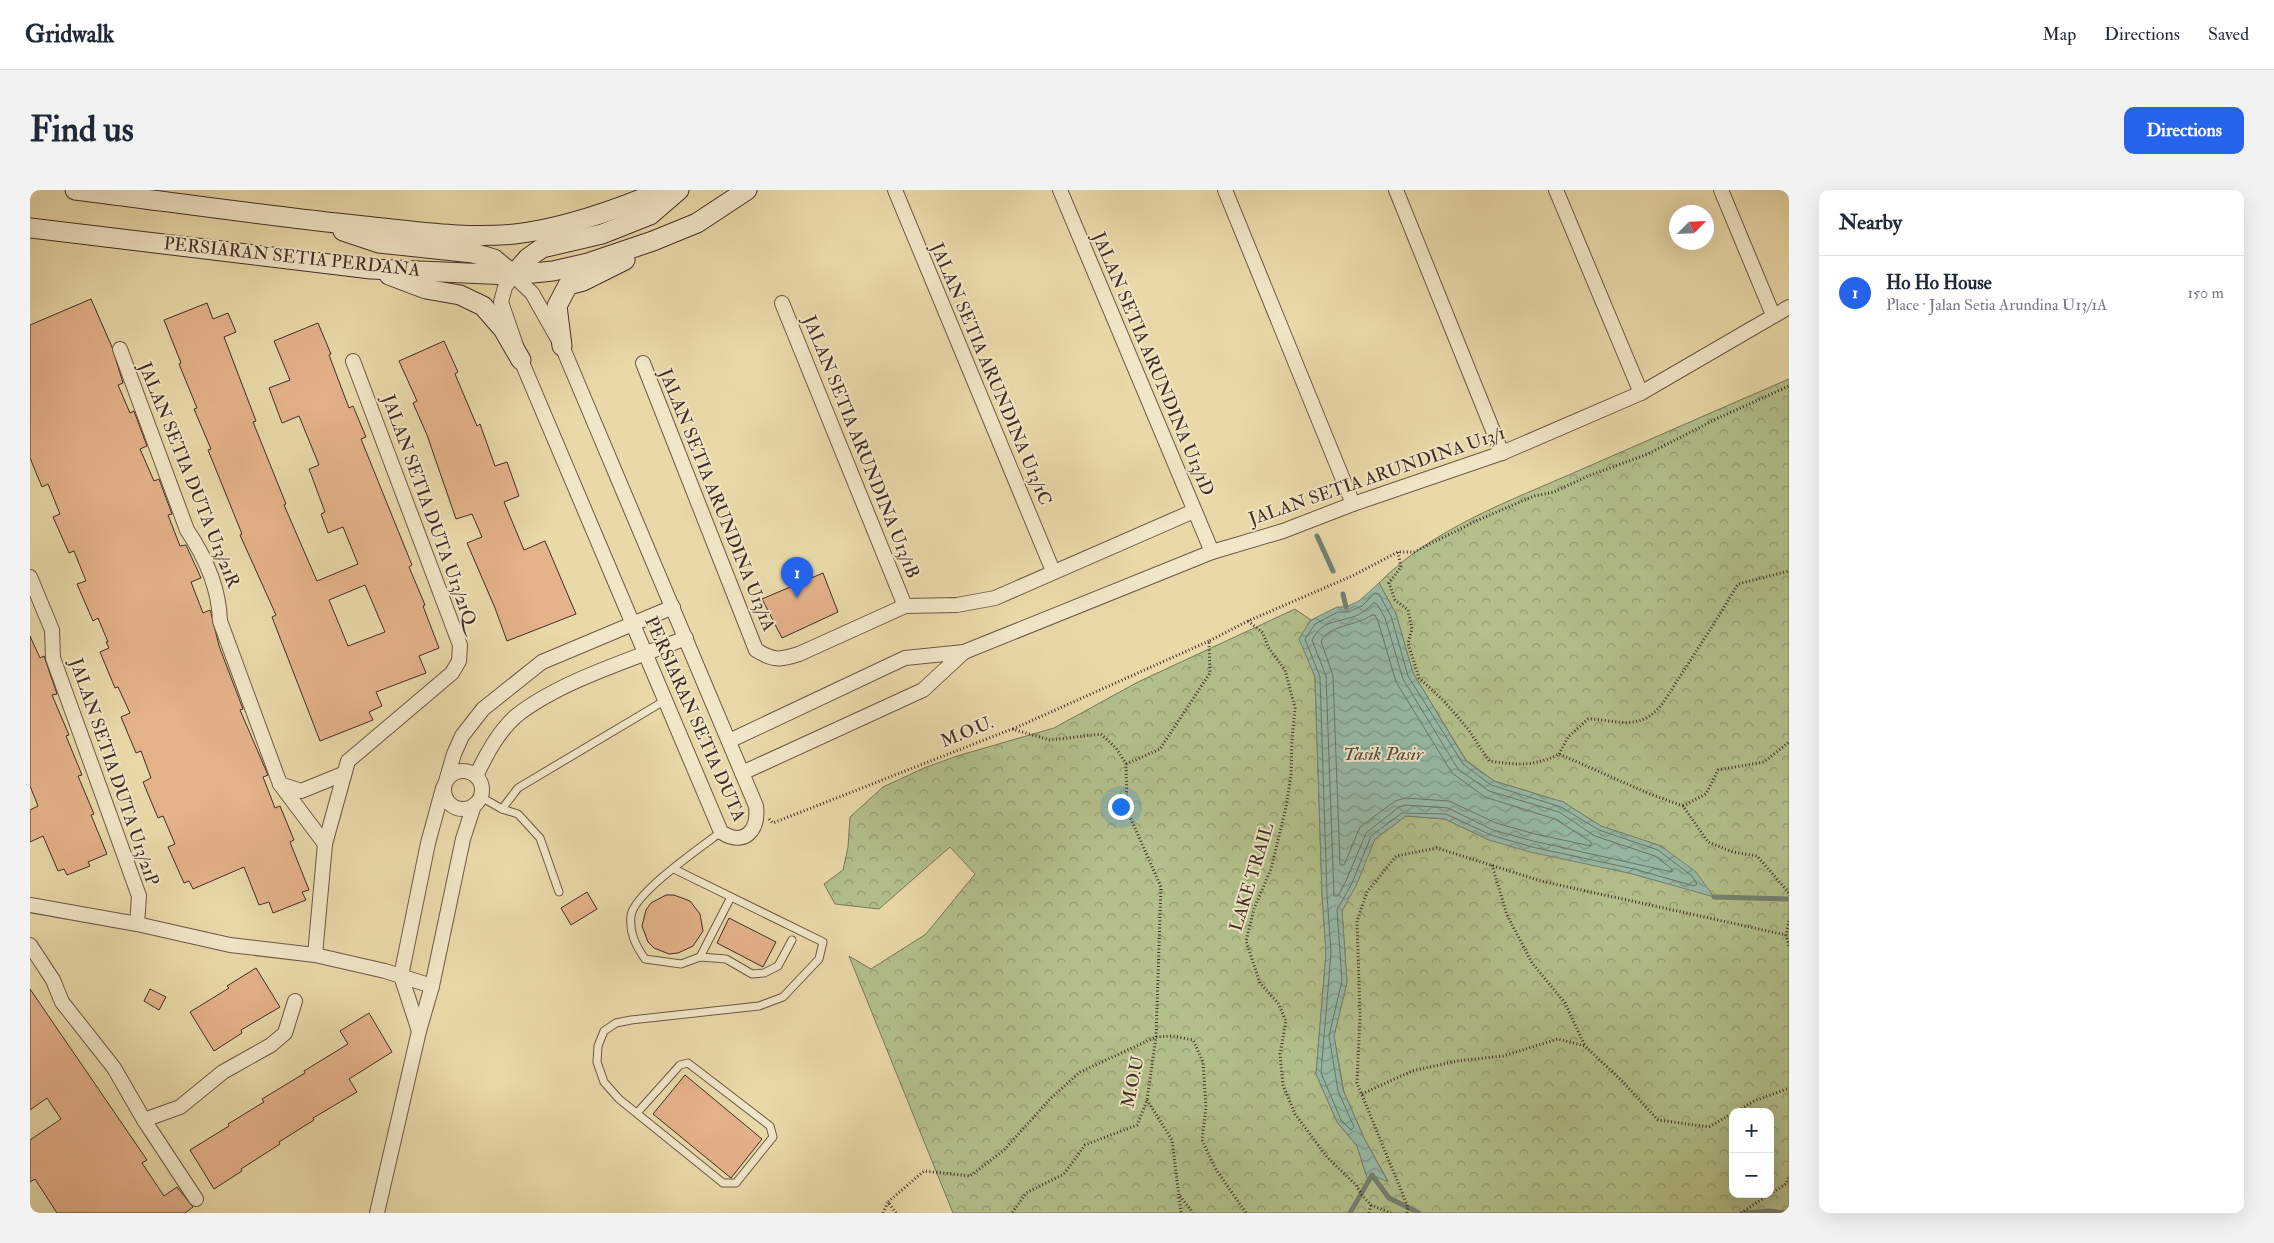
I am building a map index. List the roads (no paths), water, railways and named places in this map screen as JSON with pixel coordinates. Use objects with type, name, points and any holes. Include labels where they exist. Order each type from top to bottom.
[{"type":"main road","points":[[75,190],[310,220],[469,236],[515,234],[597,216],[663,190]]},
{"type":"main road","points":[[310,220],[380,243],[473,253],[494,260],[513,275],[528,258],[542,248],[602,234],[650,215],[679,190]]},
{"type":"main road","name":"PERSIARAN SETIA PERDANA","points":[[30,228],[371,269],[513,275],[552,271],[588,263],[653,242],[698,223],[748,190]]},
{"type":"main road","points":[[562,346],[557,306],[568,285],[613,268],[653,242]]},
{"type":"main road","points":[[371,269],[426,289],[460,296],[484,306],[503,329],[522,360]]},
{"type":"street","name":"JALAN SETIA ARUNDINA U13/1C","points":[[895,190],[1054,571]]},
{"type":"street","name":"JALAN SETIA ARUNDINA U13/1D","points":[[1060,190],[1212,552]]},
{"type":"street","points":[[1225,190],[1353,504]]},
{"type":"street","points":[[1396,190],[1502,453]]},
{"type":"street","points":[[1556,190],[1641,393]]},
{"type":"street","points":[[1721,190],[1773,315]]},
{"type":"street","name":"PERSIARAN SETIA DUTA","points":[[513,275],[532,293],[562,346],[673,607],[756,806],[758,817],[756,826],[750,834],[738,838],[720,832],[664,701],[522,360],[501,302],[505,287],[513,275]]},
{"type":"street","name":"JALAN SETIA ARUNDINA U13/1B","points":[[782,303],[905,606]]},
{"type":"street","name":"JALAN SETIA ARUNDINA U13/1","points":[[964,652],[1212,552],[1283,531],[1353,504],[1502,453],[1641,393],[1789,307]]},
{"type":"street","name":"JALAN SETIA DUTA U13/21R","points":[[120,349],[187,530],[203,553],[219,600],[220,621],[280,784],[325,844]]},
{"type":"street","name":"JALAN SETIA DUTA U13/21Q","points":[[343,774],[348,761],[452,673],[459,661],[460,645],[354,361]]},
{"type":"street","name":"JALAN SETIA ARUNDINA U13/1A","points":[[643,363],[756,650],[770,658],[784,659],[800,654],[905,606]]},
{"type":"street","points":[[905,606],[957,605],[995,598],[1194,511]]},
{"type":"street","name":"JALAN SETIA DUTA U13/21P","points":[[30,577],[52,630],[53,658],[139,896],[138,924]]},
{"type":"street","points":[[419,1031],[400,976],[428,843],[454,754],[462,736],[483,709],[542,662],[673,607]]},
{"type":"street","points":[[476,776],[488,751],[515,717],[554,691],[686,638]]},
{"type":"street","points":[[729,741],[905,658],[964,652]]},
{"type":"street","points":[[742,773],[923,690],[964,652]]},
{"type":"street","points":[[377,1213],[419,1031],[432,986],[463,839],[477,801],[482,786],[476,776],[467,771],[456,771],[445,783],[446,799],[453,807],[464,809],[477,801]]},
{"type":"street","points":[[280,784],[300,791],[343,774]]},
{"type":"street","points":[[315,955],[325,844],[343,774]]},
{"type":"street","points":[[30,905],[138,924],[230,945],[315,955],[432,986]]},
{"type":"street","points":[[30,946],[53,980],[62,1002],[114,1068],[144,1120],[196,1199]]},
{"type":"street","points":[[144,1120],[180,1107],[223,1072],[271,1045],[285,1033],[295,1001]]},
{"type":"lane","points":[[502,809],[518,788],[664,701]]},
{"type":"lane","points":[[477,801],[518,814],[540,838],[560,892]]},
{"type":"lane","points":[[720,832],[643,894],[631,915],[634,943],[645,959],[681,964],[700,957],[726,959],[752,974],[764,973],[778,966],[792,940]]},
{"type":"lane","points":[[637,1113],[680,1065],[688,1063],[770,1126],[773,1137],[736,1183],[723,1183],[619,1099],[604,1082],[597,1062],[598,1046],[604,1031],[616,1023],[759,1006],[783,998],[819,959],[824,942],[674,869]]},
{"type":"lane","points":[[700,957],[731,897]]},
{"type":"water","name":"Tasik Pasir","points":[[1379,583],[1396,614],[1413,673],[1466,761],[1494,781],[1563,802],[1601,826],[1661,846],[1696,872],[1714,897],[1633,874],[1530,852],[1489,840],[1445,819],[1406,816],[1375,839],[1356,886],[1342,911],[1347,982],[1334,1036],[1343,1090],[1364,1138],[1388,1182],[1372,1175],[1368,1181],[1357,1146],[1337,1122],[1316,1074],[1326,953],[1322,894],[1315,677],[1299,639],[1311,620],[1337,607],[1346,607],[1359,601]]},
{"type":"waterway","points":[[1317,536],[1333,571]]},
{"type":"waterway","points":[[1343,594],[1346,607]]},
{"type":"waterway","points":[[1714,897],[1789,899]]},
{"type":"waterway","points":[[1350,1213],[1372,1175],[1389,1198],[1419,1213]]},
{"type":"waterway","points":[[1743,1213],[1770,1211],[1784,1213]]},
{"type":"place","name":"Ho Ho House","points":[[797,598]]}]
